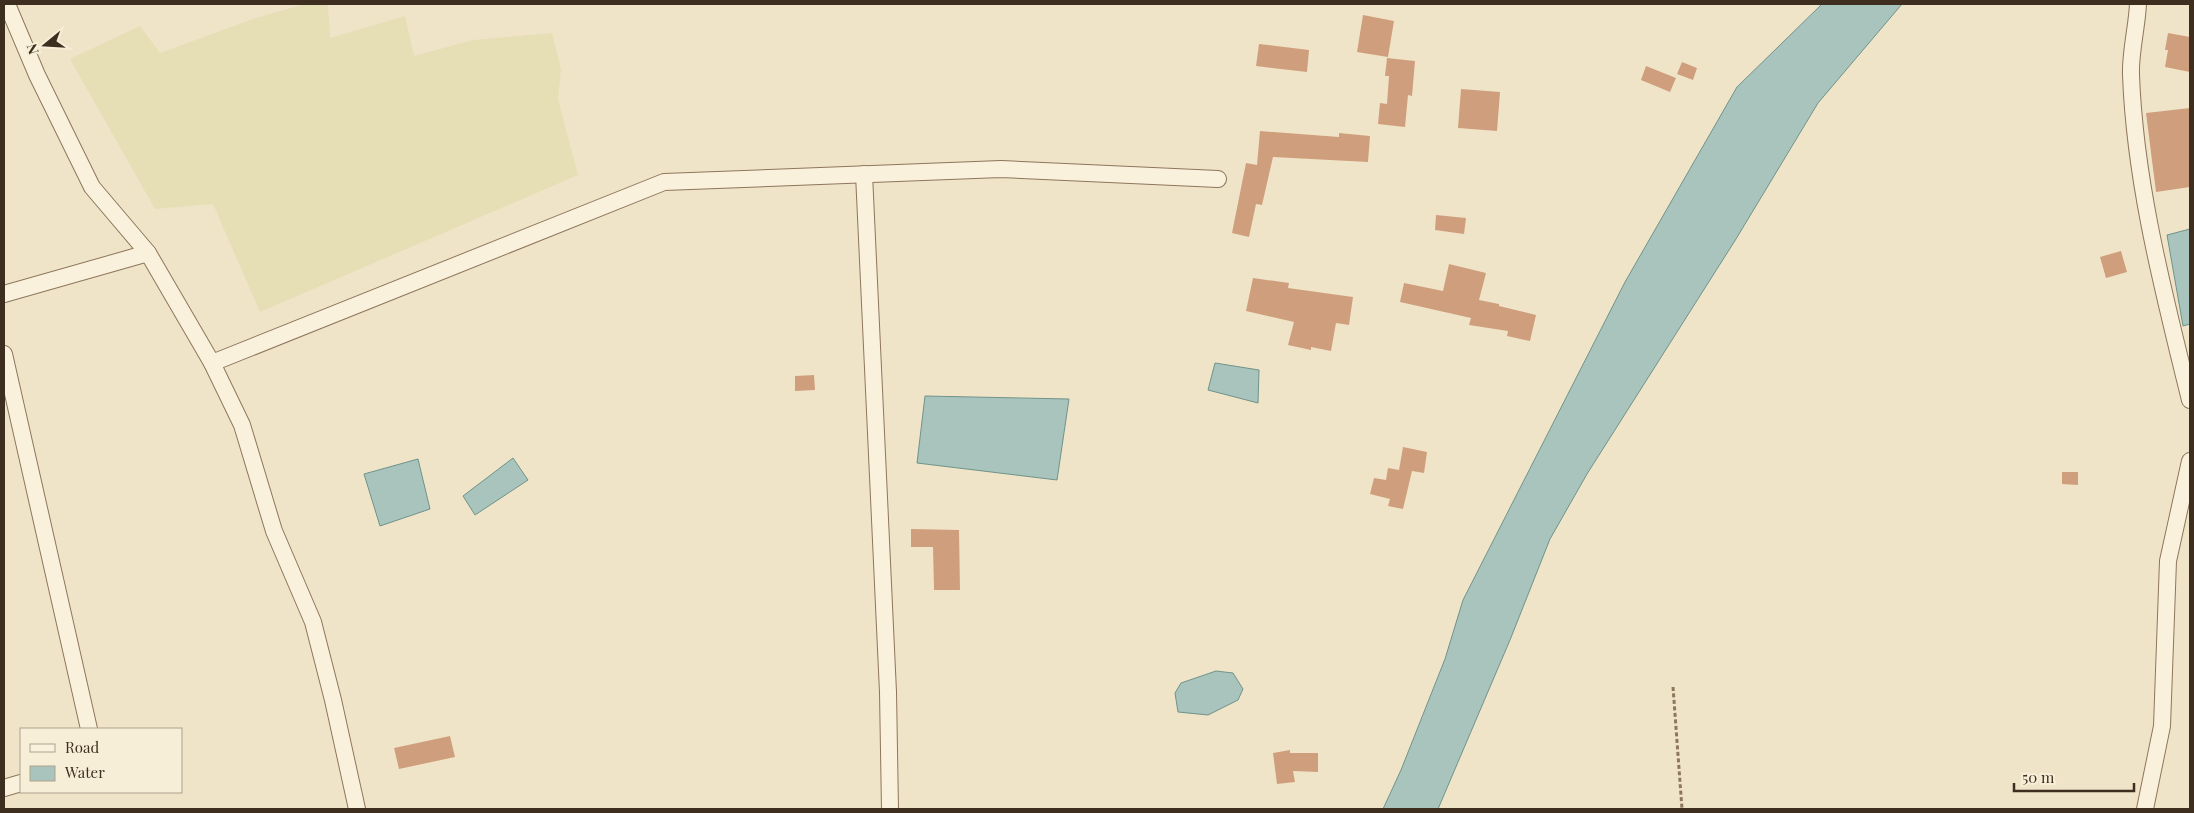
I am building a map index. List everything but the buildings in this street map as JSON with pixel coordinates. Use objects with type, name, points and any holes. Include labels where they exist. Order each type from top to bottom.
[{"type":"street","points":[[7,4],[37,75],[92,187],[148,253],[212,363],[242,425],[274,531],[313,622],[336,709],[357,809]]},
{"type":"street","points":[[2138,4],[2131,74],[2141,173],[2163,291],[2190,400]]},
{"type":"street","points":[[212,363],[664,182],[1001,169],[1218,179]]},
{"type":"street","points":[[864,174],[888,692],[890,809]]},
{"type":"street","points":[[4,294],[148,253]]},
{"type":"street","points":[[4,354],[89,728]]},
{"type":"street","points":[[2145,809],[2162,726],[2168,561],[2190,461]]},
{"type":"street","points":[[4,788],[20,783]]},
{"type":"path","points":[[1673,687],[1682,809]]},
{"type":"shaded area","points":[[305,4],[328,4],[330,38],[405,16],[414,56],[473,40],[552,33],[561,69],[558,99],[578,175],[260,312],[213,204],[155,209],[70,59],[140,26],[160,53],[256,18]]},
{"type":"water","points":[[1822,4],[1902,4],[1818,103],[1736,239],[1587,474],[1550,539],[1510,640],[1438,809],[1383,809],[1401,770],[1445,659],[1463,600],[1625,282],[1737,87]]},
{"type":"water","points":[[2190,229],[2190,324],[2183,326],[2167,235]]},
{"type":"water","points":[[1215,363],[1259,370],[1258,403],[1208,390]]},
{"type":"water","points":[[925,396],[1069,399],[1057,480],[917,463]]},
{"type":"water","points":[[513,458],[528,480],[475,515],[463,496]]},
{"type":"water","points":[[418,459],[430,509],[380,526],[364,474]]},
{"type":"water","points":[[1216,671],[1233,673],[1243,689],[1238,700],[1208,715],[1178,712],[1175,693],[1181,683]]}]
